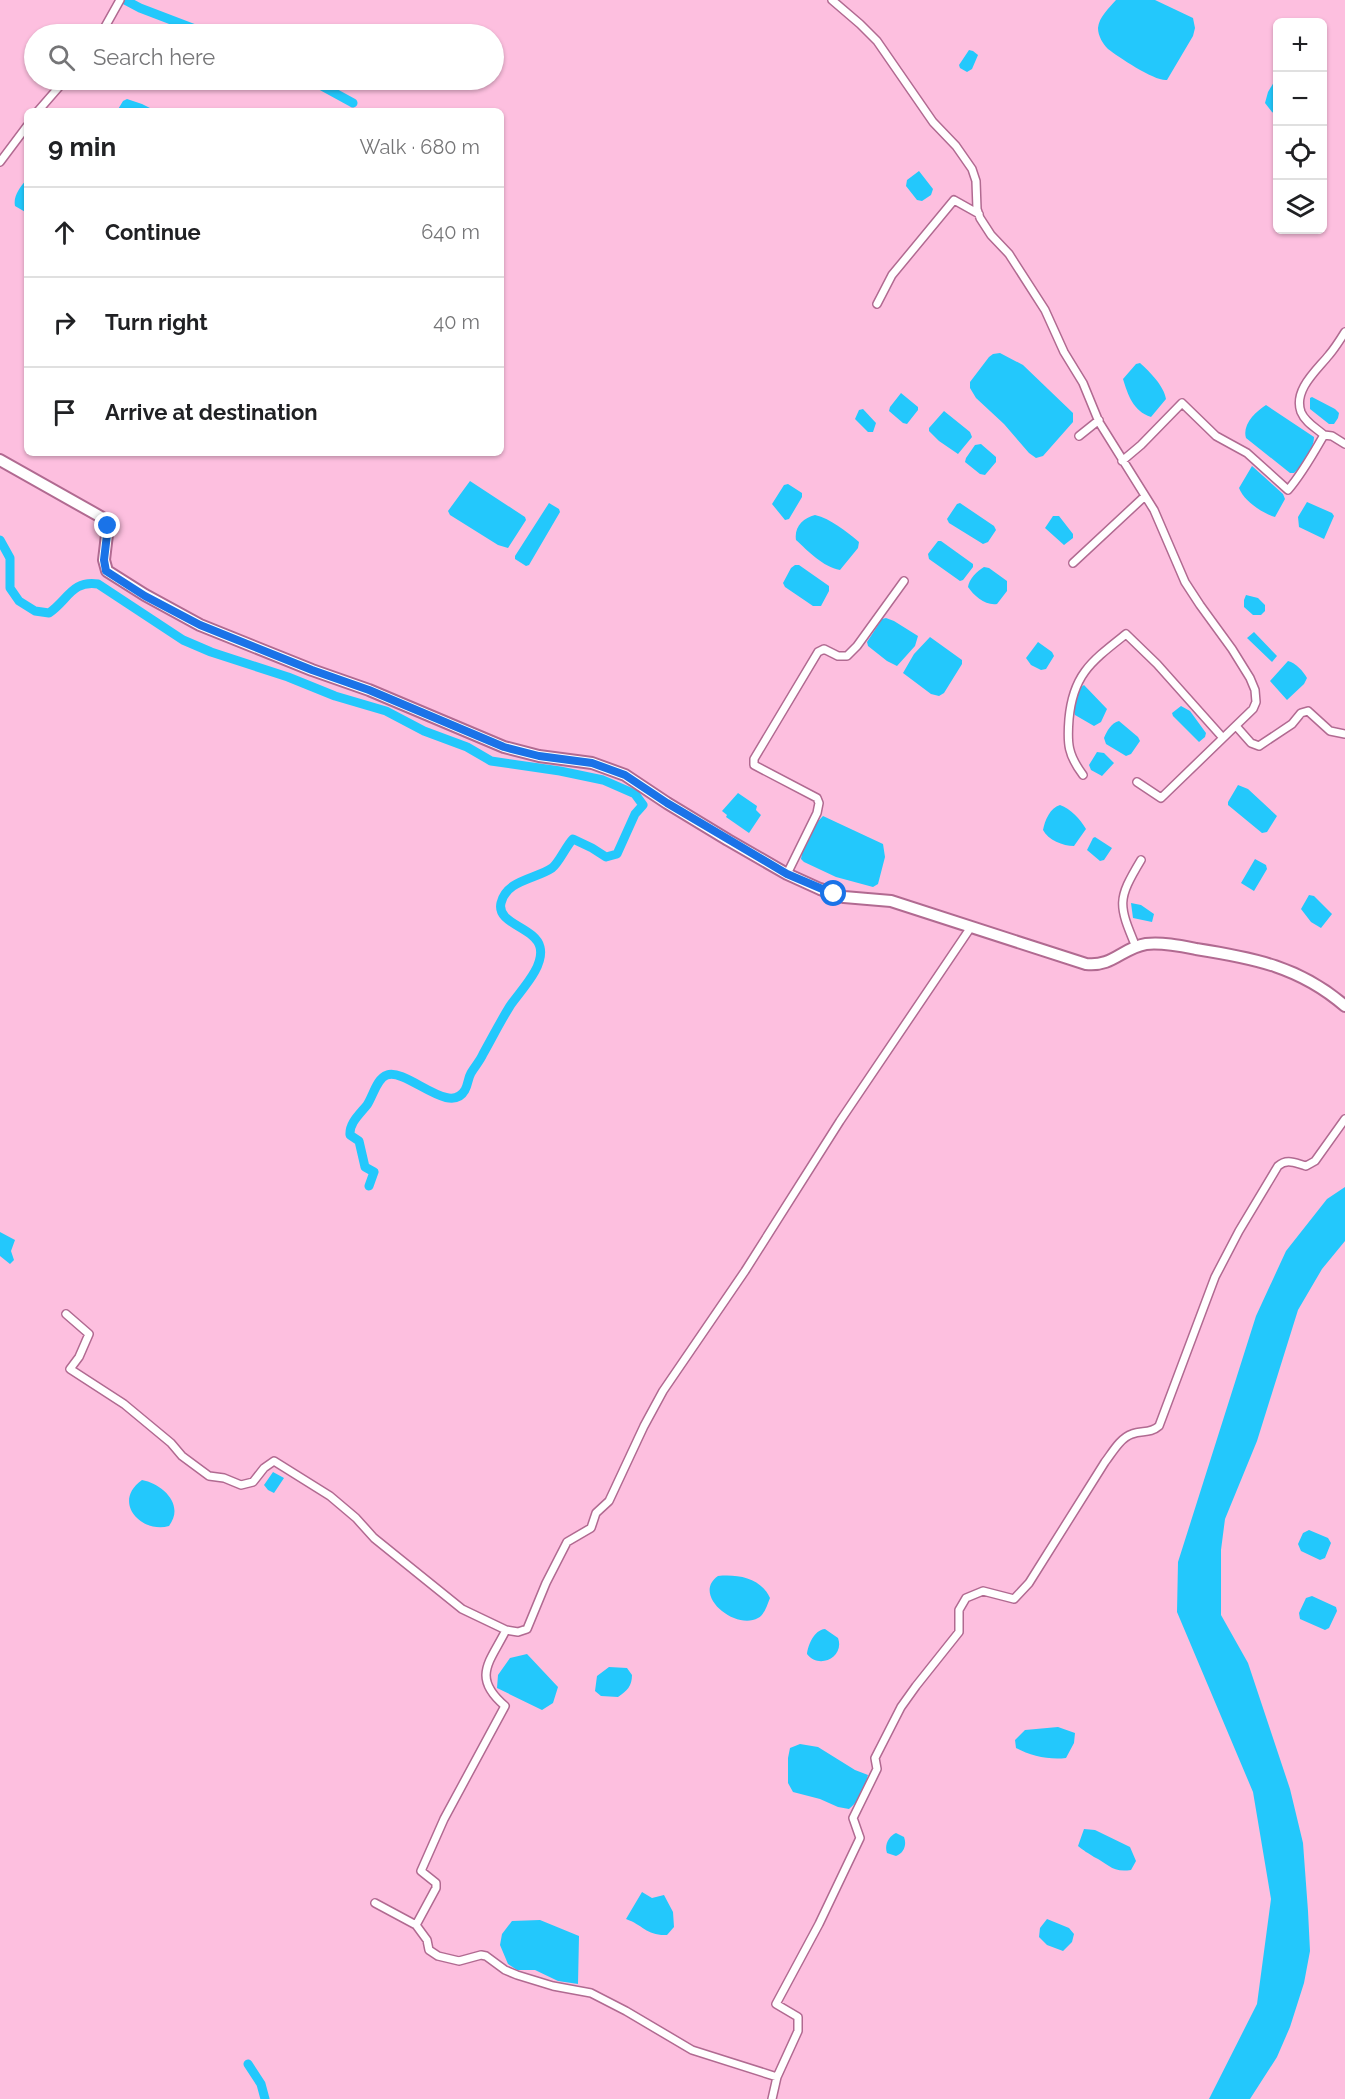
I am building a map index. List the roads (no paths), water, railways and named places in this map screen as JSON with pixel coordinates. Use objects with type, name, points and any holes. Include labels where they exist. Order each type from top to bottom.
[{"type":"main road","points":[[0,460],[102,517],[109,531],[104,560],[106,571],[145,596],[200,625],[330,677],[369,690],[504,747],[539,756],[592,763],[625,775],[667,803],[787,874],[834,894],[891,901],[1086,964],[1109,962],[1136,947],[1149,944],[1187,947],[1258,961],[1286,969],[1310,980],[1345,1006]]},
{"type":"street","points":[[107,24],[120,0]]},
{"type":"street","points":[[832,0],[877,41],[933,122],[956,146],[972,169],[976,181],[979,214],[992,235],[1009,254],[1045,310],[1064,352],[1083,383],[1099,420],[1162,526],[1185,582],[1232,649],[1255,690],[1256,702],[1253,709],[1161,798],[1137,782]]},
{"type":"street","points":[[41,108],[56,90]]},
{"type":"street","points":[[0,162],[24,130]]},
{"type":"street","points":[[877,304],[892,275],[954,200],[979,214]]},
{"type":"street","points":[[1345,332],[1330,355],[1312,374],[1299,405],[1306,421],[1324,435],[1332,436],[1345,444]]},
{"type":"street","points":[[1122,461],[1182,403],[1216,436],[1247,453],[1288,490],[1302,475],[1306,463],[1324,435]]},
{"type":"street","points":[[1079,436],[1099,420]]},
{"type":"street","points":[[1073,563],[1145,496]]},
{"type":"street","points":[[787,874],[817,813],[819,803],[817,798],[754,765],[753,759],[818,652],[824,649],[838,656],[847,656],[857,646],[904,580]]},
{"type":"street","points":[[1083,776],[1072,760],[1068,738],[1074,689],[1083,673],[1099,655],[1126,634],[1157,664],[1223,738]]},
{"type":"street","points":[[1236,726],[1251,743],[1259,746],[1292,724],[1301,713],[1308,711],[1330,731],[1345,734]]},
{"type":"street","points":[[1136,947],[1124,916],[1122,899],[1128,882],[1141,860]]},
{"type":"street","points":[[66,1314],[89,1334],[79,1358],[70,1369],[124,1404],[171,1443],[194,1466],[209,1476],[224,1478],[241,1485],[253,1482],[264,1468],[274,1461],[330,1496],[356,1518],[374,1538],[462,1609],[506,1630],[518,1632],[527,1629],[567,1542],[591,1528],[596,1513],[609,1501],[647,1419],[663,1391],[745,1271],[840,1121],[971,927]]},
{"type":"street","points":[[772,2099],[777,2077],[798,2031],[798,2017],[776,2004],[819,1924],[860,1838],[853,1818],[877,1769],[875,1758],[916,1686],[959,1632],[959,1610],[966,1598],[983,1591],[1014,1599],[1029,1583],[1119,1443],[1129,1435],[1150,1432],[1159,1426],[1215,1277],[1259,1196],[1282,1162],[1306,1166],[1315,1161],[1345,1119]]},
{"type":"street","points":[[416,1925],[436,1883],[421,1871],[426,1858],[444,1819],[505,1706],[492,1694],[486,1682],[488,1663],[506,1630]]},
{"type":"street","points":[[375,1903],[416,1925],[427,1940],[429,1950],[438,1956],[459,1961],[481,1955],[486,1956],[511,1972],[553,1986],[591,1993],[692,2050],[777,2077]]},
{"type":"water","points":[[1116,0],[1155,0],[1193,18],[1195,28],[1193,36],[1167,80],[1155,77],[1120,58],[1103,42],[1098,31],[1100,20]]},
{"type":"water","points":[[969,50],[978,55],[972,69],[967,72],[959,65]]},
{"type":"water","points":[[1273,84],[1273,113],[1265,103]]},
{"type":"water","points":[[127,99],[150,108],[119,108]]},
{"type":"water","points":[[919,171],[933,189],[931,195],[922,201],[917,200],[906,186],[907,180]]},
{"type":"water","points":[[24,183],[24,211],[15,206],[15,199]]},
{"type":"water","points":[[1000,353],[1023,365],[1073,413],[1073,422],[1043,456],[1036,458],[1029,453],[1004,424],[976,398],[970,388],[970,382],[989,357]]},
{"type":"water","points":[[1140,363],[1160,384],[1165,394],[1166,399],[1151,417],[1136,407],[1123,379],[1136,364]]},
{"type":"water","points":[[901,393],[918,407],[907,424],[889,411]]},
{"type":"water","points":[[1312,397],[1339,413],[1334,424],[1329,424],[1310,409],[1310,398]]},
{"type":"water","points":[[1266,405],[1314,437],[1307,456],[1294,473],[1290,473],[1246,438],[1248,424],[1254,415]]},
{"type":"water","points":[[863,409],[876,423],[873,432],[868,432],[855,419],[859,410]]},
{"type":"water","points":[[944,411],[970,432],[972,437],[958,454],[929,431]]},
{"type":"water","points":[[981,444],[996,457],[996,462],[985,475],[980,474],[965,462],[975,445]]},
{"type":"water","points":[[1252,466],[1283,494],[1285,499],[1275,517],[1254,506],[1241,493],[1239,488]]},
{"type":"water","points":[[470,481],[525,517],[526,520],[508,548],[498,545],[450,515],[448,511]]},
{"type":"water","points":[[788,484],[802,493],[802,497],[789,519],[785,520],[772,504],[784,485]]},
{"type":"water","points":[[1307,502],[1334,516],[1324,539],[1299,527],[1298,517]]},
{"type":"water","points":[[549,503],[560,512],[529,565],[526,566],[515,559],[515,556]]},
{"type":"water","points":[[960,503],[994,526],[996,530],[988,542],[983,544],[949,523],[947,519]]},
{"type":"water","points":[[815,515],[833,522],[859,542],[858,548],[840,570],[822,562],[796,540],[796,531],[800,524]]},
{"type":"water","points":[[1053,516],[1059,516],[1073,534],[1073,538],[1064,545],[1045,528]]},
{"type":"water","points":[[938,541],[973,564],[963,580],[960,581],[929,559],[928,554]]},
{"type":"water","points":[[795,565],[799,565],[829,586],[829,591],[821,606],[813,606],[785,587],[783,583]]},
{"type":"water","points":[[984,567],[1007,581],[1007,591],[997,604],[981,600],[968,587],[974,576]]},
{"type":"water","points":[[1246,595],[1258,598],[1265,605],[1265,611],[1261,615],[1253,615],[1244,607]]},
{"type":"water","points":[[886,618],[918,636],[915,646],[897,666],[868,646],[867,642],[882,619]]},
{"type":"water","points":[[1254,632],[1277,656],[1272,662],[1247,638]]},
{"type":"water","points":[[930,637],[962,660],[962,664],[944,693],[939,696],[931,694],[903,673],[914,654]]},
{"type":"water","points":[[1038,642],[1054,656],[1046,669],[1041,670],[1031,665],[1026,658]]},
{"type":"water","points":[[1288,661],[1299,668],[1307,678],[1304,684],[1287,700],[1270,681]]},
{"type":"water","points":[[1084,685],[1107,709],[1101,722],[1094,726],[1075,715],[1074,711],[1076,694]]},
{"type":"water","points":[[1181,706],[1190,711],[1206,733],[1199,742],[1173,716],[1172,713]]},
{"type":"water","points":[[1119,721],[1140,741],[1131,754],[1126,756],[1106,744],[1104,738],[1112,725]]},
{"type":"water","points":[[1097,752],[1104,753],[1114,763],[1102,776],[1091,770],[1089,765]]},
{"type":"water","points":[[1238,785],[1248,789],[1277,816],[1267,832],[1262,833],[1228,805]]},
{"type":"water","points":[[738,793],[757,806],[756,810],[761,815],[749,833],[726,817],[727,815],[722,811]]},
{"type":"water","points":[[1060,805],[1075,815],[1086,829],[1074,846],[1056,842],[1043,830],[1053,809]]},
{"type":"water","points":[[823,816],[883,844],[885,857],[878,884],[873,887],[836,877],[801,859],[809,836]]},
{"type":"water","points":[[1095,837],[1112,848],[1104,860],[1100,861],[1087,850]]},
{"type":"water","points":[[1255,859],[1266,865],[1267,869],[1254,891],[1241,883]]},
{"type":"water","points":[[1309,895],[1314,896],[1332,914],[1321,928],[1311,922],[1301,909]]},
{"type":"water","points":[[1131,903],[1141,905],[1154,914],[1152,922],[1133,918]]},
{"type":"water","points":[[1345,1187],[1345,1241],[1322,1269],[1298,1310],[1257,1441],[1225,1519],[1221,1550],[1221,1615],[1248,1663],[1290,1789],[1303,1843],[1310,1951],[1304,1983],[1290,2027],[1277,2057],[1250,2099],[1209,2099],[1257,2004],[1271,1899],[1253,1792],[1177,1612],[1178,1562],[1256,1316],[1286,1251],[1327,1199]]},
{"type":"water","points":[[0,1232],[15,1240],[11,1251],[14,1260],[10,1264],[0,1256]]},
{"type":"water","points":[[273,1472],[284,1478],[274,1493],[264,1485]]},
{"type":"water","points":[[142,1480],[164,1491],[173,1503],[173,1518],[169,1526],[149,1525],[140,1521],[134,1514],[129,1498],[133,1489]]},
{"type":"water","points":[[1309,1530],[1328,1538],[1331,1543],[1325,1558],[1320,1560],[1301,1551],[1298,1544],[1303,1533]]},
{"type":"water","points":[[718,1576],[741,1577],[761,1586],[770,1598],[766,1609],[758,1618],[749,1621],[739,1620],[720,1609],[713,1601],[710,1592],[711,1584]]},
{"type":"water","points":[[1312,1596],[1336,1607],[1337,1611],[1329,1628],[1325,1630],[1300,1619],[1299,1613],[1306,1598]]},
{"type":"water","points":[[825,1629],[838,1638],[838,1651],[830,1659],[818,1661],[807,1654],[810,1642],[815,1635]]},
{"type":"water","points":[[527,1654],[558,1687],[553,1703],[542,1710],[497,1688],[498,1675],[510,1658]]},
{"type":"water","points":[[609,1667],[627,1668],[632,1675],[628,1688],[618,1697],[601,1696],[595,1691],[597,1676]]},
{"type":"water","points":[[1058,1727],[1075,1733],[1074,1743],[1066,1758],[1040,1757],[1016,1748],[1015,1740],[1025,1730]]},
{"type":"water","points":[[800,1744],[818,1747],[855,1770],[868,1775],[861,1794],[849,1809],[793,1792],[788,1783],[788,1758],[790,1748]]},
{"type":"water","points":[[1084,1829],[1095,1830],[1130,1847],[1136,1861],[1131,1870],[1115,1869],[1078,1846]]},
{"type":"water","points":[[896,1833],[904,1837],[905,1843],[903,1851],[896,1856],[887,1853],[886,1847],[889,1839]]},
{"type":"water","points":[[642,1892],[652,1898],[664,1895],[673,1912],[674,1927],[667,1935],[655,1934],[626,1919]]},
{"type":"water","points":[[1047,1919],[1069,1928],[1074,1934],[1072,1942],[1063,1951],[1047,1945],[1039,1937],[1040,1928]]},
{"type":"water","points":[[540,1920],[579,1936],[578,1984],[558,1981],[535,1970],[517,1970],[508,1964],[500,1945],[502,1934],[512,1921]]},
{"type":"waterway","points":[[125,0],[182,24]]},
{"type":"waterway","points":[[329,90],[353,103]]},
{"type":"waterway","points":[[0,540],[10,558],[10,588],[19,601],[35,611],[49,613],[76,588],[82,585],[98,584],[183,640],[211,652],[288,677],[335,696],[386,711],[424,731],[467,747],[491,761],[603,780],[635,794],[643,805],[635,814],[617,854],[606,857],[573,839],[552,868],[522,881],[504,895],[501,903],[504,916],[537,940],[541,955],[539,963],[510,1006],[471,1073],[465,1090],[458,1097],[449,1098],[439,1095],[406,1078],[395,1075],[387,1075],[380,1080],[350,1131],[350,1135],[359,1141],[365,1167],[374,1172],[369,1186]]},
{"type":"waterway","points":[[248,2064],[261,2084],[265,2099]]}]
